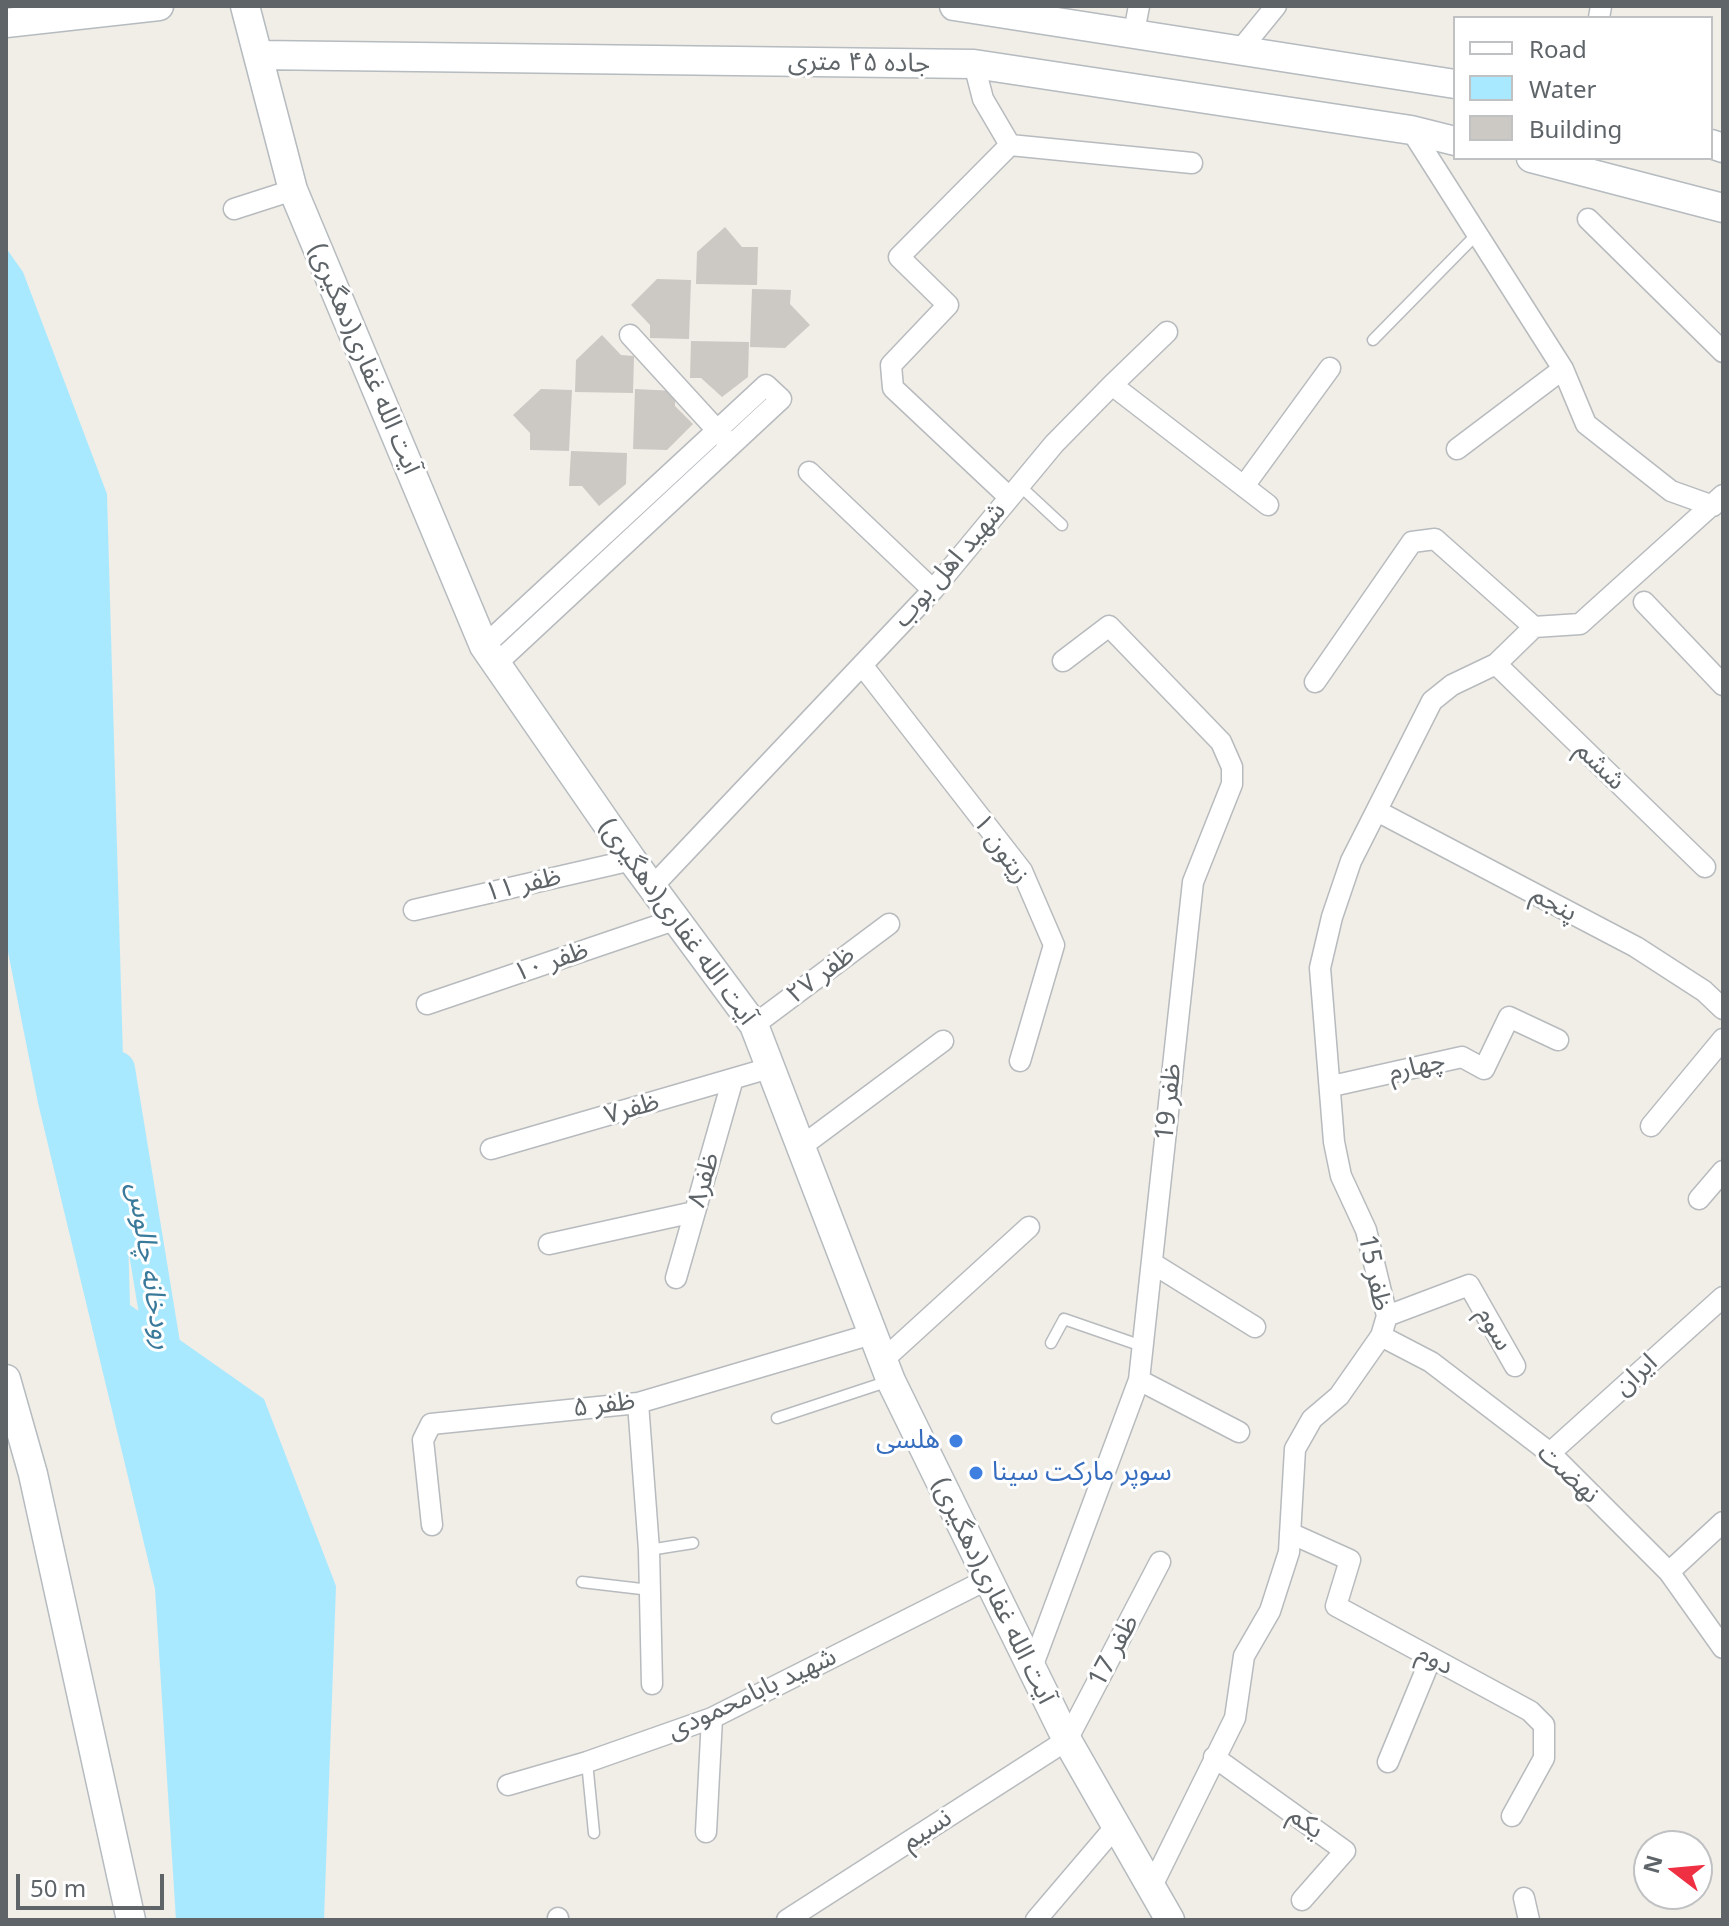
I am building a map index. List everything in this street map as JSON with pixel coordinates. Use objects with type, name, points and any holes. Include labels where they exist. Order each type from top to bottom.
[{"type":"street","points":[[6,23],[159,6]]},
{"type":"street","name":"آیت الله غفاری(دهگیری)","points":[[245,6],[293,190],[490,655],[674,920],[754,1025],[773,1067],[887,1371],[986,1580],[1067,1740],[1170,1920]]},
{"type":"street","points":[[954,6],[1136,19],[1241,49],[1453,84]]},
{"type":"street","points":[[1241,49],[1276,6]]},
{"type":"street","name":"جاده ۴۵ متری","points":[[258,55],[974,64],[1411,130],[1453,140]]},
{"type":"street","points":[[974,64],[983,99],[1010,145]]},
{"type":"street","points":[[1411,130],[1563,369],[1586,424],[1671,491],[1718,500]]},
{"type":"street","points":[[1010,145],[1192,163]]},
{"type":"street","points":[[1010,145],[899,257],[948,305],[891,365],[893,388],[1014,491]]},
{"type":"street","points":[[1539,160],[1723,208]]},
{"type":"street","points":[[234,209],[293,190]]},
{"type":"street","points":[[1588,219],[1723,352]]},
{"type":"street","name":"شهید اهل بوب","points":[[652,887],[933,590],[1014,491],[1112,385],[1167,332]]},
{"type":"street","points":[[630,335],[731,446]]},
{"type":"street","points":[[1244,486],[1330,368]]},
{"type":"street","points":[[1457,449],[1563,369]]},
{"type":"street","points":[[766,385],[781,399],[731,446],[490,655],[766,385]]},
{"type":"street","points":[[1112,385],[1268,505]]},
{"type":"street","points":[[809,472],[933,590]]},
{"type":"street","points":[[1315,682],[1412,542],[1435,539],[1534,627],[1580,624],[1718,500]]},
{"type":"street","points":[[1644,602],[1723,685]]},
{"type":"street","name":"ظفر 19","points":[[1031,1670],[1139,1380],[1193,882],[1232,784],[1232,767],[1221,742],[1109,626],[1063,661]]},
{"type":"street","name":"ظفر 15","points":[[1151,1888],[1235,1718],[1244,1656],[1270,1611],[1289,1552],[1295,1449],[1312,1419],[1339,1396],[1384,1326],[1366,1230],[1341,1176],[1334,1142],[1332,1086],[1320,968],[1332,917],[1351,861],[1432,701],[1452,685],[1496,664],[1534,627]]},
{"type":"street","name":"ششم","points":[[1496,664],[1705,867]]},
{"type":"street","name":"زیتون ۱","points":[[862,665],[1022,871],[1054,945],[1020,1061]]},
{"type":"street","name":"پنجم","points":[[1377,811],[1636,947],[1704,991],[1723,1009]]},
{"type":"street","name":"ظفر ۱۱","points":[[414,910],[632,860]]},
{"type":"street","name":"ظفر ۱۰","points":[[427,1004],[674,920]]},
{"type":"street","name":"ظفر ۲۷","points":[[754,1025],[889,924]]},
{"type":"street","name":"چهارم","points":[[1332,1086],[1462,1057],[1484,1069],[1509,1017],[1558,1040]]},
{"type":"street","points":[[1651,1126],[1723,1039]]},
{"type":"street","points":[[802,1146],[943,1041]]},
{"type":"street","name":"ظفر۷","points":[[491,1149],[732,1082],[773,1067]]},
{"type":"street","name":"ظفر۸","points":[[676,1278],[732,1082]]},
{"type":"street","points":[[1699,1199],[1723,1171]]},
{"type":"street","points":[[549,1244],[694,1212]]},
{"type":"street","points":[[887,1371],[1029,1227]]},
{"type":"street","points":[[1152,1263],[1255,1327]]},
{"type":"street","name":"سوم","points":[[1384,1326],[1469,1285],[1515,1366]]},
{"type":"street","name":"ایران","points":[[1550,1453],[1723,1297]]},
{"type":"street","name":"نهضت","points":[[1384,1326],[1550,1453],[1669,1572],[1723,1648]]},
{"type":"street","name":"ظفر ۵","points":[[432,1525],[423,1440],[431,1424],[638,1403],[872,1334]]},
{"type":"street","points":[[6,1379],[33,1474],[131,1920]]},
{"type":"street","points":[[1139,1380],[1239,1432]]},
{"type":"street","points":[[638,1403],[649,1550],[652,1684]]},
{"type":"street","points":[[1669,1572],[1723,1522]]},
{"type":"street","name":"دوم","points":[[1290,1533],[1350,1560],[1336,1606],[1530,1711],[1544,1725],[1544,1758],[1512,1816]]},
{"type":"street","name":"ظفر 17","points":[[1067,1740],[1160,1562]]},
{"type":"street","name":"شهید بابامحمودی","points":[[508,1785],[587,1762],[712,1718],[986,1580]]},
{"type":"street","points":[[1388,1762],[1431,1658]]},
{"type":"street","points":[[706,1832],[712,1718]]},
{"type":"street","name":"نسیم","points":[[787,1920],[1067,1740]]},
{"type":"street","name":"یکم","points":[[1214,1757],[1345,1851],[1302,1900]]},
{"type":"street","points":[[1036,1920],[1116,1826]]},
{"type":"street","points":[[1524,1898],[1529,1920]]},
{"type":"lane","points":[[1373,340],[1478,233]]},
{"type":"lane","points":[[1014,491],[1062,525]]},
{"type":"lane","points":[[1051,1343],[1064,1319],[1142,1346]]},
{"type":"lane","points":[[777,1418],[887,1371]]},
{"type":"lane","points":[[649,1550],[693,1543]]},
{"type":"lane","points":[[582,1582],[650,1590]]},
{"type":"lane","points":[[587,1762],[594,1833]]},
{"type":"water","points":[[6,248],[23,272],[107,494],[130,1305],[264,1399],[336,1586],[324,1920],[176,1920],[155,1589],[38,1103],[6,942]]},
{"type":"building","points":[[725,227],[742,247],[758,247],[757,285],[696,284],[697,252]]},
{"type":"building","points":[[657,279],[691,280],[689,339],[650,338],[650,325],[631,305]]},
{"type":"building","points":[[752,289],[791,290],[790,304],[810,325],[785,348],[750,347]]},
{"type":"building","points":[[602,335],[621,355],[634,356],[633,393],[575,392],[576,360]]},
{"type":"building","points":[[691,341],[749,342],[748,377],[722,397],[701,378],[690,378]]},
{"type":"building","points":[[541,389],[572,390],[569,451],[530,450],[530,433],[513,415]]},
{"type":"building","points":[[635,389],[675,391],[675,406],[693,424],[667,450],[633,449]]},
{"type":"building","points":[[571,451],[627,453],[626,484],[599,506],[582,486],[569,486]]},
{"type":"waterway","name":"رودخانه چالوس","points":[[117,1069],[167,1374]]},
{"type":"place","name":"هلسی","points":[[956,1441]]},
{"type":"place","name":"سوپر مارکت سینا","points":[[976,1473]]}]
